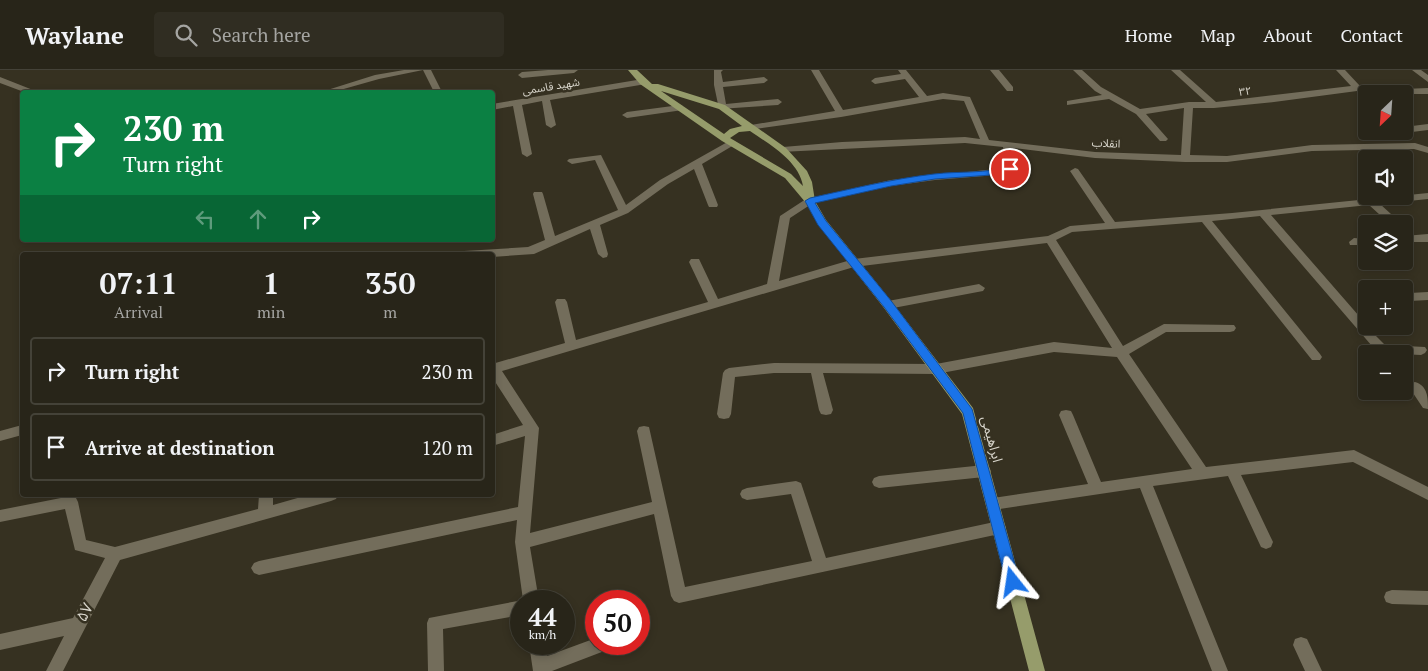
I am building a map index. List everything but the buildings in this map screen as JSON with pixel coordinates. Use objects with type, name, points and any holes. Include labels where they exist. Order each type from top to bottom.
[{"type":"main road","points":[[632,70],[643,82],[728,141],[784,173],[810,201]]},
{"type":"main road","points":[[643,82],[722,107],[783,150],[802,171],[807,182],[810,201]]},
{"type":"main road","points":[[728,141],[727,135],[737,130],[751,128]]},
{"type":"main road","name":"ابراهیمی","points":[[810,201],[822,222],[888,305],[968,412],[1037,671]]},
{"type":"street","points":[[331,90],[378,73],[419,70]]},
{"type":"street","points":[[427,70],[437,90]]},
{"type":"street","points":[[522,75],[574,70]]},
{"type":"street","points":[[719,70],[717,72],[718,85],[722,107],[778,102]]},
{"type":"street","points":[[815,70],[841,114]]},
{"type":"street","points":[[994,70],[1010,89]]},
{"type":"street","points":[[1077,70],[1098,89],[1139,112],[1164,139]]},
{"type":"street","points":[[1175,70],[1214,105]]},
{"type":"street","points":[[1340,70],[1357,88]]},
{"type":"street","points":[[1416,70],[1428,79]]},
{"type":"street","points":[[875,81],[904,73],[925,99]]},
{"type":"street","points":[[0,80],[25,90]]},
{"type":"street","points":[[718,85],[764,80]]},
{"type":"street","name":"شهید قاسمی","points":[[495,107],[546,100],[643,82]]},
{"type":"street","name":"۳۲","points":[[1139,112],[1357,88],[1379,93],[1428,91]]},
{"type":"street","points":[[751,128],[943,96],[967,99],[986,143]]},
{"type":"street","points":[[1070,103],[1111,96]]},
{"type":"street","points":[[546,100],[551,124]]},
{"type":"street","points":[[517,103],[527,154]]},
{"type":"street","points":[[1185,159],[1190,105]]},
{"type":"street","points":[[627,116],[680,108]]},
{"type":"street","points":[[1413,129],[1428,127]]},
{"type":"street","name":"انقلاب","points":[[783,150],[870,143],[965,140],[1095,155],[1185,159],[1227,159],[1312,148],[1415,146],[1428,150]]},
{"type":"street","points":[[1409,140],[1415,146]]},
{"type":"street","points":[[495,253],[530,251],[624,211],[664,182],[697,163],[728,141]]},
{"type":"street","points":[[772,288],[785,216],[810,201],[891,183],[935,177],[1006,172],[1010,169],[1008,146]]},
{"type":"street","points":[[572,161],[598,157],[624,211]]},
{"type":"street","points":[[697,163],[713,205]]},
{"type":"street","points":[[1075,171],[1112,226]]},
{"type":"street","points":[[538,194],[551,242]]},
{"type":"street","points":[[1413,198],[1428,196]]},
{"type":"street","points":[[495,368],[854,263],[1050,239],[1070,229],[1205,219],[1358,203]]},
{"type":"street","points":[[1375,205],[1386,215]]},
{"type":"street","points":[[1263,213],[1382,350],[1421,350]]},
{"type":"street","points":[[1205,219],[1316,358]]},
{"type":"street","points":[[594,224],[603,254]]},
{"type":"street","points":[[1413,239],[1428,238]]},
{"type":"street","points":[[1050,239],[1121,353],[1203,473]]},
{"type":"street","points":[[695,262],[715,304]]},
{"type":"street","points":[[888,305],[979,288]]},
{"type":"street","points":[[1413,297],[1428,296]]},
{"type":"street","points":[[561,302],[572,346]]},
{"type":"street","points":[[724,414],[729,373],[774,368],[936,369],[1054,347],[1092,352],[1121,353],[1164,328],[1230,328]]},
{"type":"street","points":[[816,368],[826,410]]},
{"type":"street","points":[[495,372],[532,428],[522,542],[529,590]]},
{"type":"street","points":[[1415,387],[1428,404]]},
{"type":"street","points":[[1066,415],[1097,489]]},
{"type":"street","points":[[495,440],[532,428]]},
{"type":"street","points":[[0,436],[20,431]]},
{"type":"street","points":[[644,431],[679,596],[999,528]]},
{"type":"street","points":[[993,504],[1203,473],[1354,456],[1428,494]]},
{"type":"street","points":[[1232,470],[1266,542]]},
{"type":"street","points":[[879,482],[984,471]]},
{"type":"street","points":[[1144,482],[1220,671]]},
{"type":"street","points":[[747,494],[796,487],[821,566]]},
{"type":"street","points":[[266,497],[266,513]]},
{"type":"street","points":[[0,516],[71,502],[80,545],[115,554],[323,497]]},
{"type":"street","points":[[522,542],[660,506]]},
{"type":"street","points":[[259,568],[525,512]]},
{"type":"street","name":"۵۷","points":[[54,671],[115,554]]},
{"type":"street","points":[[1392,597],[1428,598]]},
{"type":"street","points":[[436,671],[435,623],[510,609]]},
{"type":"street","points":[[0,642],[77,625]]},
{"type":"street","points":[[1301,645],[1314,671]]},
{"type":"street","points":[[539,655],[541,669],[585,651]]},
{"type":"route","points":[[1010,169],[1006,172],[990,174],[935,177],[891,183],[810,201],[838,245],[888,305],[968,412],[1013,582]]}]
